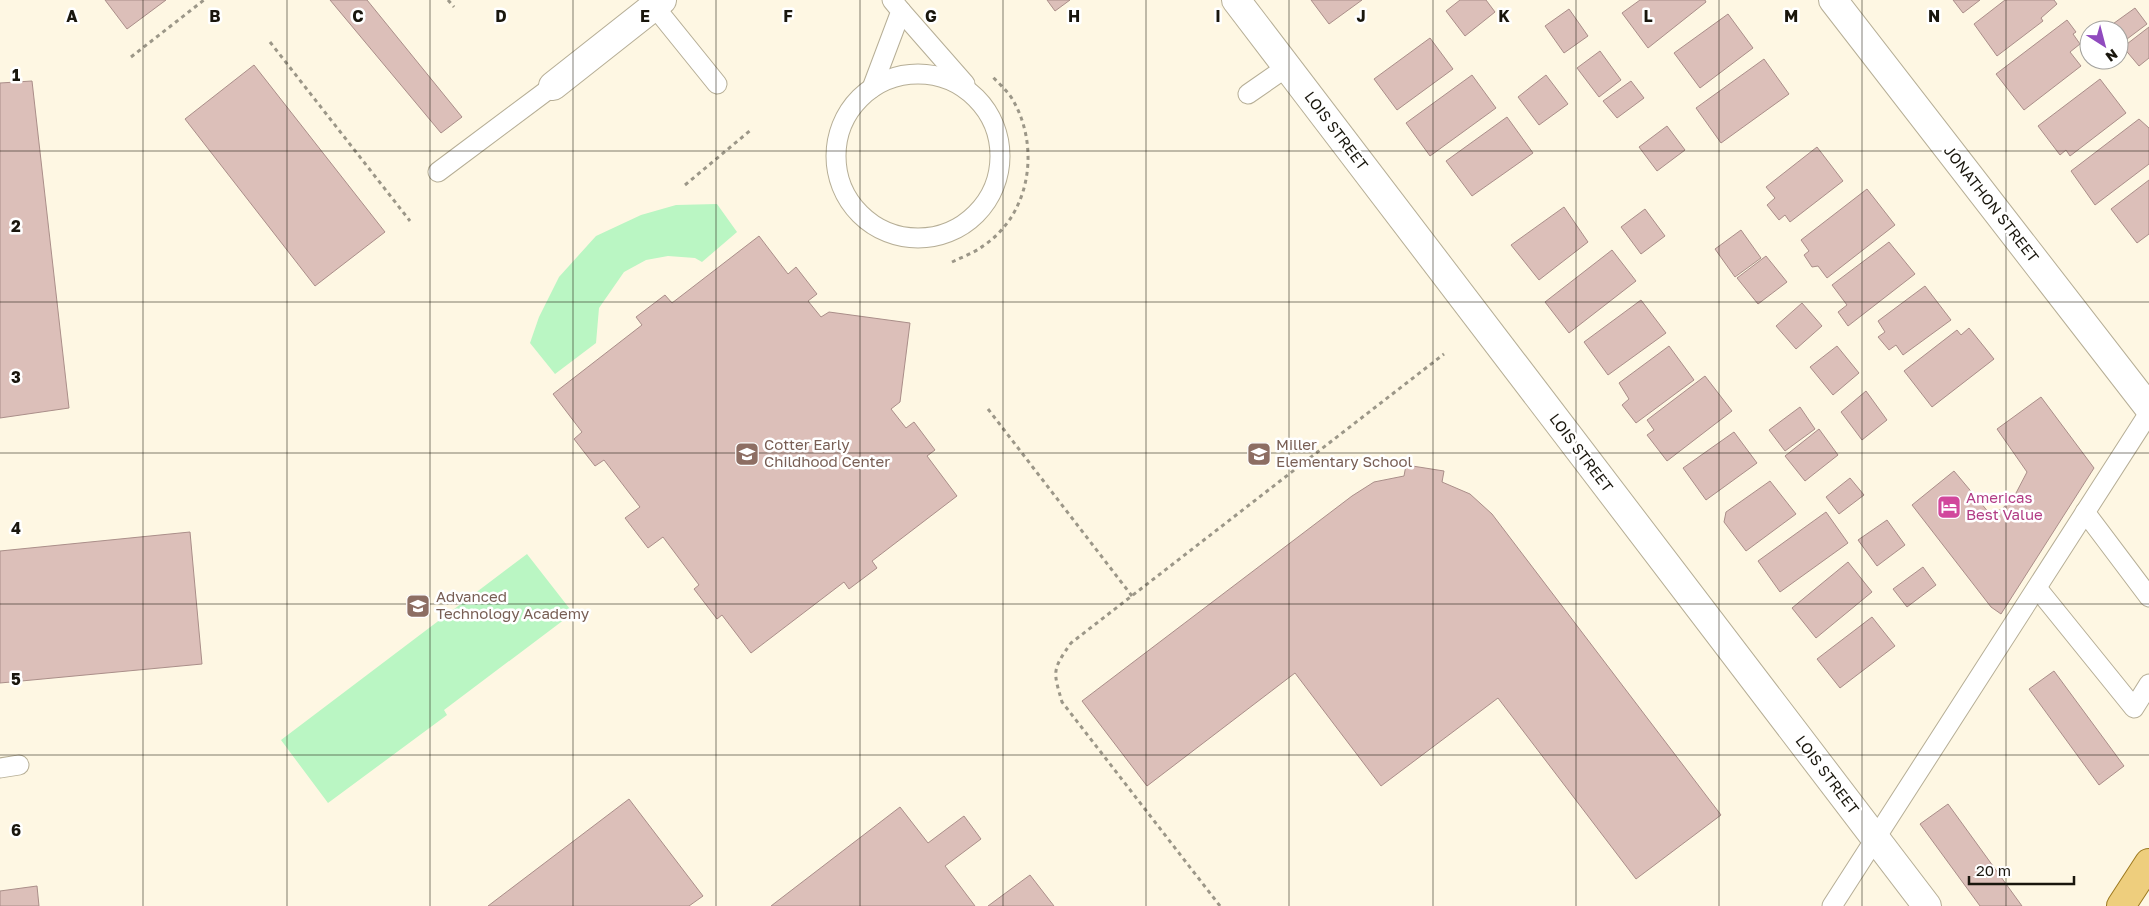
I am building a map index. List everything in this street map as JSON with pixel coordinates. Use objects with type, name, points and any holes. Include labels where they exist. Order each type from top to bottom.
[{"type":"main road","points":[[2121,906],[2145,878]]},
{"type":"street","name":"LOIS STREET","points":[[1236,0],[1927,906]]},
{"type":"street","name":"JONATHON STREET","points":[[1833,0],[2149,408]]},
{"type":"street","points":[[553,86],[658,3]]},
{"type":"lane","points":[[658,3],[717,84]]},
{"type":"lane","points":[[872,88],[897,6]]},
{"type":"lane","points":[[897,6],[981,102],[995,125],[1001,151],[997,178],[986,203],[967,223],[942,235],[915,239],[888,233],[864,220],[846,199],[836,173],[835,146],[843,120],[859,97],[881,81],[907,74],[934,74],[960,84],[981,102]]},
{"type":"lane","points":[[1248,94],[1287,67]]},
{"type":"lane","points":[[438,172],[553,86]]},
{"type":"lane","points":[[1832,906],[2149,413]]},
{"type":"lane","points":[[2085,512],[2149,597]]},
{"type":"lane","points":[[2037,588],[2134,708],[2149,684]]},
{"type":"lane","points":[[0,768],[19,765]]},
{"type":"path","points":[[132,57],[204,0]]},
{"type":"path","points":[[448,0],[454,7]]},
{"type":"path","points":[[270,42],[410,220]]},
{"type":"path","points":[[952,262],[984,246],[1016,213],[1026,182],[1030,155],[1022,125],[1014,101],[990,74]]},
{"type":"path","points":[[685,185],[752,129]]},
{"type":"path","points":[[1220,906],[1062,702],[1056,682],[1056,664],[1071,643],[1444,354]]},
{"type":"path","points":[[988,409],[1132,596]]},
{"type":"green space","points":[[717,204],[737,232],[702,262],[695,258],[668,256],[646,260],[624,272],[599,308],[596,343],[555,374],[530,343],[539,317],[559,277],[596,236],[641,215],[676,205]]},
{"type":"green space","points":[[527,554],[573,613],[444,710],[447,715],[328,803],[281,740]]},
{"type":"building","points":[[105,0],[166,0],[127,29]]},
{"type":"building","points":[[330,0],[367,0],[462,117],[441,133]]},
{"type":"building","points":[[1047,0],[1070,0],[1055,11]]},
{"type":"building","points":[[1311,0],[1362,0],[1329,24]]},
{"type":"building","points":[[1460,0],[1486,0],[1495,12],[1465,36],[1446,11]]},
{"type":"building","points":[[1640,0],[1705,0],[1706,2],[1648,48],[1622,13]]},
{"type":"building","points":[[1953,0],[1980,0],[1963,13]]},
{"type":"building","points":[[2005,0],[2054,0],[2057,4],[2041,18],[2043,21],[1997,56],[1974,24]]},
{"type":"building","points":[[2135,8],[2147,24],[2129,38],[2129,20],[2118,20]]},
{"type":"building","points":[[1569,9],[1588,36],[1564,53],[1545,26]]},
{"type":"building","points":[[1728,14],[1753,48],[1700,88],[1674,53]]},
{"type":"building","points":[[2067,20],[2076,32],[2073,34],[2079,45],[2070,52],[2079,63],[2079,68],[2024,110],[1996,74]]},
{"type":"building","points":[[2149,27],[2149,58],[2139,66],[2129,54],[2129,42]]},
{"type":"building","points":[[1430,38],[1453,69],[1397,110],[1374,79]]},
{"type":"building","points":[[1600,51],[1621,80],[1599,97],[1577,68]]},
{"type":"building","points":[[1764,59],[1789,94],[1721,143],[1696,108]]},
{"type":"building","points":[[254,65],[385,232],[315,286],[185,119]]},
{"type":"building","points":[[1472,75],[1496,108],[1430,156],[1406,123]]},
{"type":"building","points":[[1546,75],[1568,104],[1539,125],[1518,97]]},
{"type":"building","points":[[2100,79],[2126,113],[2070,156],[2066,150],[2060,155],[2038,126]]},
{"type":"building","points":[[32,81],[69,408],[0,418],[0,83]]},
{"type":"building","points":[[1631,81],[1644,98],[1617,118],[1603,101]]},
{"type":"building","points":[[1507,117],[1533,153],[1472,196],[1446,161]]},
{"type":"building","points":[[2139,119],[2149,128],[2149,164],[2095,205],[2071,171]]},
{"type":"building","points":[[1667,126],[1685,150],[1657,171],[1639,147]]},
{"type":"building","points":[[1817,147],[1843,181],[1790,222],[1785,215],[1779,220],[1767,205],[1775,198],[1766,187]]},
{"type":"building","points":[[2149,180],[2149,234],[2137,243],[2111,209]]},
{"type":"building","points":[[1867,189],[1895,225],[1827,278],[1818,266],[1812,267],[1804,255],[1809,251],[1801,240]]},
{"type":"building","points":[[1564,207],[1588,242],[1539,280],[1511,245]]},
{"type":"building","points":[[1645,209],[1665,236],[1641,254],[1621,227]]},
{"type":"building","points":[[1741,230],[1761,258],[1735,277],[1715,249]]},
{"type":"building","name":"Cotter Early Childhood Center","points":[[759,236],[788,274],[796,267],[817,294],[808,301],[821,317],[829,312],[910,323],[900,402],[891,409],[906,428],[914,422],[935,450],[927,456],[957,496],[872,561],[877,568],[849,589],[844,582],[751,653],[722,615],[717,619],[694,589],[699,585],[663,537],[648,548],[625,518],[640,507],[604,460],[595,466],[574,439],[582,432],[553,394],[642,325],[636,317],[665,295],[672,303]]},
{"type":"building","points":[[1889,242],[1915,274],[1848,326],[1838,312],[1847,305],[1832,285]]},
{"type":"building","points":[[1612,250],[1636,281],[1569,333],[1545,302]]},
{"type":"building","points":[[1766,256],[1787,282],[1758,304],[1737,278]]},
{"type":"building","points":[[1925,286],[1951,320],[1903,355],[1896,345],[1889,350],[1878,337],[1885,332],[1878,321]]},
{"type":"building","points":[[1641,300],[1666,333],[1608,375],[1584,342]]},
{"type":"building","points":[[1802,303],[1822,326],[1796,349],[1776,326]]},
{"type":"building","points":[[1969,328],[1994,359],[1932,407],[1904,371],[1957,330],[1961,335]]},
{"type":"building","points":[[1669,346],[1694,380],[1636,423],[1622,405],[1629,399],[1619,383]]},
{"type":"building","points":[[1837,346],[1859,373],[1833,395],[1810,367]]},
{"type":"building","points":[[1705,376],[1732,411],[1667,461],[1647,435],[1654,430],[1647,420]]},
{"type":"building","points":[[1866,391],[1887,420],[1862,440],[1841,412]]},
{"type":"building","name":"Americas Best Value","points":[[2041,397],[2094,468],[2001,614],[1991,607],[1912,505],[1954,471],[1990,514],[2002,509],[2015,495],[2027,472],[1997,429]]},
{"type":"building","points":[[1800,407],[1815,429],[1785,451],[1769,430]]},
{"type":"building","points":[[1819,429],[1838,455],[1805,481],[1785,456]]},
{"type":"building","points":[[1734,432],[1757,463],[1706,500],[1683,468]]},
{"type":"building","name":"Miller Elementary School","points":[[1406,465],[1444,471],[1442,482],[1470,494],[1492,514],[1721,815],[1636,879],[1498,698],[1381,786],[1295,673],[1147,786],[1082,701],[1352,496],[1374,482],[1404,476]]},
{"type":"building","points":[[1850,478],[1864,495],[1839,514],[1826,497]]},
{"type":"building","points":[[1770,481],[1796,514],[1746,551],[1724,522],[1726,512]]},
{"type":"building","points":[[1826,512],[1848,543],[1780,592],[1758,561]]},
{"type":"building","points":[[1887,520],[1905,545],[1877,566],[1858,540]]},
{"type":"building","points":[[190,532],[202,664],[0,683],[0,551]]},
{"type":"building","points":[[1848,562],[1872,592],[1816,638],[1792,608]]},
{"type":"building","points":[[1923,567],[1936,585],[1907,607],[1893,589]]},
{"type":"building","points":[[1872,617],[1895,646],[1840,688],[1817,659]]},
{"type":"building","points":[[2054,671],[2124,766],[2099,785],[2029,689]]},
{"type":"building","points":[[629,799],[703,896],[689,906],[488,906]]},
{"type":"building","points":[[1948,804],[2022,906],[1980,906],[1920,824]]},
{"type":"building","points":[[900,807],[928,843],[964,816],[981,839],[945,866],[975,906],[771,906]]},
{"type":"building","points":[[1030,875],[1054,906],[988,906]]},
{"type":"building","points":[[37,886],[39,906],[0,906],[0,891]]},
{"type":"place","name":"Cotter Early Childhood Center","points":[[747,454]]},
{"type":"place","name":"Miller Elementary School","points":[[1259,454]]},
{"type":"place","name":"Americas Best Value","points":[[1949,507]]},
{"type":"place","name":"Advanced Technology Academy","points":[[418,606]]}]
